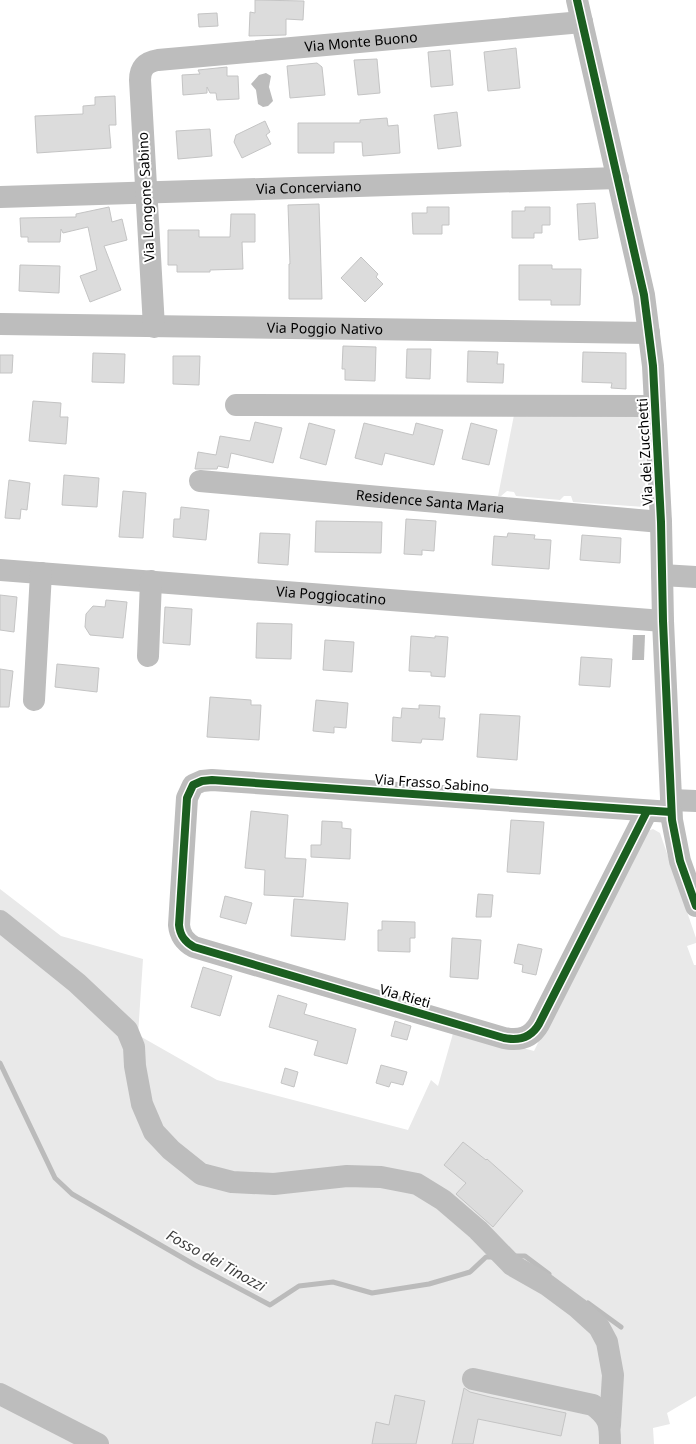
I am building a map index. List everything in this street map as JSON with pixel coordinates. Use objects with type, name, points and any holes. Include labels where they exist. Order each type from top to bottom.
[{"type":"street","name":"Via dei Zucchetti","points":[[577,0],[644,295],[650,333],[661,522],[671,806],[678,852],[696,906]]},
{"type":"street","name":"Via Monte Buono","points":[[143,67],[150,62],[158,60],[582,22]]},
{"type":"street","name":"Via Longone Sabino","points":[[143,67],[140,80],[154,326]]},
{"type":"street","name":"Via Concerviano","points":[[0,197],[618,178]]},
{"type":"street","name":"Via Poggio Nativo","points":[[0,324],[650,333]]},
{"type":"street","points":[[236,405],[655,406]]},
{"type":"street","name":"Residence Santa Maria","points":[[200,481],[661,522]]},
{"type":"street","name":"Via Poggiocatino","points":[[0,570],[663,621]]},
{"type":"street","points":[[34,700],[41,573]]},
{"type":"street","points":[[662,575],[696,577]]},
{"type":"street","points":[[148,656],[151,581]]},
{"type":"street","name":"Via Frasso Sabino","points":[[193,785],[202,781],[212,780],[647,811],[696,801]]},
{"type":"street","name":"Via Rieti","points":[[193,785],[187,798],[179,925],[180,934],[187,942],[194,947],[510,1039],[525,1038],[537,1028],[647,811]]},
{"type":"street","points":[[0,921],[77,983],[127,1030],[134,1047],[135,1066],[142,1104],[154,1132],[171,1150],[201,1174],[232,1182],[274,1184],[346,1176],[381,1177],[417,1184],[443,1200],[512,1265],[547,1285],[578,1308],[599,1327],[607,1342],[614,1375],[610,1434]]},
{"type":"street","points":[[473,1379],[593,1405],[604,1414],[610,1434]]},
{"type":"street","points":[[0,1394],[98,1444]]},
{"type":"shaded area","points":[[266,73],[271,76],[269,87],[273,101],[268,106],[263,107],[258,104],[256,90],[251,84],[259,75]]},
{"type":"shaded area","points":[[515,410],[646,411],[645,507],[573,502],[571,496],[564,496],[560,500],[516,496],[514,492],[507,491],[498,496]]},
{"type":"shaded area","points":[[633,635],[645,635],[644,660],[632,660]]},
{"type":"shaded area","points":[[653,829],[660,833],[696,938],[696,943],[687,946],[694,965],[696,965],[696,1396],[667,1413],[670,1424],[653,1428],[654,1444],[0,1444],[0,889],[61,936],[143,959],[138,1035],[217,1080],[408,1130],[431,1080],[438,1086],[454,1030],[534,1051],[642,833]]},
{"type":"building","points":[[255,0],[304,1],[303,20],[286,19],[286,35],[249,36],[250,12],[255,13]]},
{"type":"building","points":[[217,13],[218,26],[199,27],[198,14]]},
{"type":"building","points":[[516,48],[520,88],[488,91],[484,52]]},
{"type":"building","points":[[450,50],[453,85],[431,87],[428,52]]},
{"type":"building","points":[[377,59],[380,93],[358,95],[354,60]]},
{"type":"building","points":[[317,63],[322,67],[325,95],[290,98],[287,66]]},
{"type":"building","points":[[227,67],[227,76],[238,76],[239,99],[217,100],[216,93],[210,93],[207,87],[207,93],[183,95],[182,75],[200,74],[198,70]]},
{"type":"building","points":[[115,96],[116,125],[109,125],[111,148],[37,153],[35,116],[83,114],[83,106],[95,105],[95,97]]},
{"type":"building","points":[[457,112],[461,146],[438,149],[434,115]]},
{"type":"building","points":[[387,118],[388,126],[398,125],[400,153],[363,156],[362,142],[334,142],[334,153],[298,153],[298,123],[360,123],[360,120]]},
{"type":"building","points":[[265,121],[270,132],[266,135],[271,144],[242,158],[234,142],[236,135]]},
{"type":"building","points":[[210,129],[212,156],[178,159],[176,131]]},
{"type":"building","points":[[595,203],[598,238],[579,240],[577,204]]},
{"type":"building","points":[[319,204],[322,299],[289,299],[288,205]]},
{"type":"building","points":[[109,207],[112,222],[122,219],[127,240],[104,246],[121,290],[90,302],[80,276],[97,270],[88,227],[63,233],[61,229],[60,242],[28,242],[28,237],[21,237],[20,218],[76,217],[76,214]]},
{"type":"building","points":[[427,207],[449,207],[449,225],[442,225],[442,234],[413,234],[412,213],[427,213]]},
{"type":"building","points":[[525,207],[550,207],[550,225],[542,225],[542,233],[534,233],[534,238],[512,238],[512,211],[525,211]]},
{"type":"building","points":[[231,214],[255,214],[255,242],[242,242],[243,269],[177,272],[177,265],[168,265],[168,230],[199,230],[199,237],[230,237]]},
{"type":"building","points":[[361,257],[378,274],[376,277],[383,284],[365,302],[341,278]]},
{"type":"building","points":[[20,265],[60,266],[59,293],[19,291]]},
{"type":"building","points":[[519,265],[552,265],[552,269],[581,269],[580,305],[551,305],[551,300],[519,300]]},
{"type":"building","points":[[343,346],[376,347],[375,381],[345,380],[345,369],[342,369]]},
{"type":"building","points":[[407,349],[431,349],[430,379],[406,378]]},
{"type":"building","points":[[468,351],[498,352],[497,364],[504,364],[503,383],[467,382]]},
{"type":"building","points":[[583,352],[626,353],[626,389],[611,388],[612,383],[582,382]]},
{"type":"building","points":[[93,353],[125,354],[124,383],[92,382]]},
{"type":"building","points":[[0,355],[13,355],[12,373],[0,373]]},
{"type":"building","points":[[173,356],[200,356],[199,385],[173,384]]},
{"type":"building","points":[[33,401],[61,403],[60,417],[68,417],[66,444],[29,441]]},
{"type":"building","points":[[255,422],[282,428],[273,463],[231,453],[228,468],[218,466],[217,469],[195,469],[198,452],[216,455],[220,436],[250,441]]},
{"type":"building","points":[[309,423],[335,430],[326,465],[300,458]]},
{"type":"building","points":[[364,423],[413,435],[416,423],[443,430],[434,465],[385,453],[382,465],[355,458]]},
{"type":"building","points":[[471,423],[497,430],[489,465],[462,459]]},
{"type":"building","points":[[64,475],[99,478],[97,507],[62,505]]},
{"type":"building","points":[[9,480],[30,483],[27,510],[21,509],[20,519],[5,518]]},
{"type":"building","points":[[123,491],[146,493],[143,538],[119,537]]},
{"type":"building","points":[[181,507],[209,510],[206,540],[173,537],[174,519],[180,519]]},
{"type":"building","points":[[406,519],[436,521],[434,551],[422,550],[422,555],[404,554]]},
{"type":"building","points":[[316,521],[382,522],[381,553],[315,552]]},
{"type":"building","points":[[260,533],[290,534],[288,565],[258,563]]},
{"type":"building","points":[[508,533],[535,535],[534,539],[551,540],[549,569],[492,565],[494,536],[507,537]]},
{"type":"building","points":[[582,535],[621,538],[620,563],[580,560]]},
{"type":"building","points":[[0,595],[17,597],[14,632],[0,630]]},
{"type":"building","points":[[106,600],[127,602],[123,638],[90,635],[85,627],[86,614],[93,606],[105,607]]},
{"type":"building","points":[[165,607],[192,609],[190,645],[163,643]]},
{"type":"building","points":[[257,623],[292,624],[291,659],[256,658]]},
{"type":"building","points":[[411,636],[448,637],[445,677],[431,676],[431,672],[409,671]]},
{"type":"building","points":[[325,640],[354,642],[352,672],[323,670]]},
{"type":"building","points":[[581,657],[612,659],[610,687],[579,685]]},
{"type":"building","points":[[57,664],[99,668],[97,692],[55,687]]},
{"type":"building","points":[[0,669],[13,671],[9,707],[0,707]]},
{"type":"building","points":[[210,697],[251,700],[251,705],[261,705],[259,740],[207,737]]},
{"type":"building","points":[[316,700],[348,703],[346,728],[334,727],[334,733],[313,731]]},
{"type":"building","points":[[419,705],[440,706],[439,718],[445,718],[443,740],[422,739],[421,743],[392,741],[393,717],[401,718],[402,708],[419,709]]},
{"type":"building","points":[[480,714],[520,716],[517,760],[477,757]]},
{"type":"building","points":[[251,811],[288,815],[285,858],[306,859],[303,897],[264,895],[265,870],[245,868]]},
{"type":"building","points":[[511,820],[544,822],[540,874],[507,872]]},
{"type":"building","points":[[322,821],[342,822],[342,828],[351,829],[350,859],[311,857],[311,845],[321,845]]},
{"type":"building","points":[[478,894],[493,895],[491,917],[476,917]]},
{"type":"building","points":[[225,896],[252,903],[246,924],[220,917]]},
{"type":"building","points":[[294,899],[348,903],[345,940],[291,936]]},
{"type":"building","points":[[382,921],[415,922],[415,938],[410,938],[410,952],[378,951],[378,930],[382,930]]},
{"type":"building","points":[[452,938],[481,940],[478,979],[450,977]]},
{"type":"building","points":[[518,944],[542,949],[536,975],[522,972],[523,965],[514,963]]},
{"type":"building","points":[[203,967],[232,976],[220,1016],[191,1007]]},
{"type":"building","points":[[278,995],[307,1004],[304,1014],[356,1029],[347,1064],[314,1055],[318,1041],[269,1027]]},
{"type":"building","points":[[395,1021],[411,1026],[407,1040],[391,1036]]},
{"type":"building","points":[[381,1065],[407,1072],[403,1085],[391,1082],[389,1087],[376,1083]]},
{"type":"building","points":[[285,1068],[298,1072],[294,1087],[281,1083]]},
{"type":"building","points":[[463,1142],[487,1159],[523,1191],[493,1227],[456,1194],[466,1183],[444,1165]]},
{"type":"building","points":[[464,1388],[470,1392],[490,1397],[566,1413],[561,1436],[478,1419],[473,1444],[452,1444]]},
{"type":"building","points":[[395,1395],[425,1401],[416,1444],[372,1444],[376,1422],[389,1425]]},
{"type":"waterway","name":"Fosso dei Tinozzi","points":[[0,1063],[55,1178],[72,1194],[195,1265],[270,1305],[299,1286],[333,1282],[372,1293],[429,1284],[470,1272],[486,1257],[495,1257]]},
{"type":"waterway","name":"Fosso dei Tinozzi","points":[[513,1256],[525,1256],[549,1274]]},
{"type":"waterway","name":"Fosso dei Tinozzi","points":[[588,1303],[621,1327]]},
{"type":"cycle path","points":[[577,0],[644,295],[653,366],[672,820],[680,861],[696,906]]},
{"type":"cycle path","points":[[647,811],[539,1024],[532,1033],[520,1039],[504,1038],[194,947],[188,943],[180,932],[187,798],[193,785],[202,781],[212,780],[671,812]]}]
